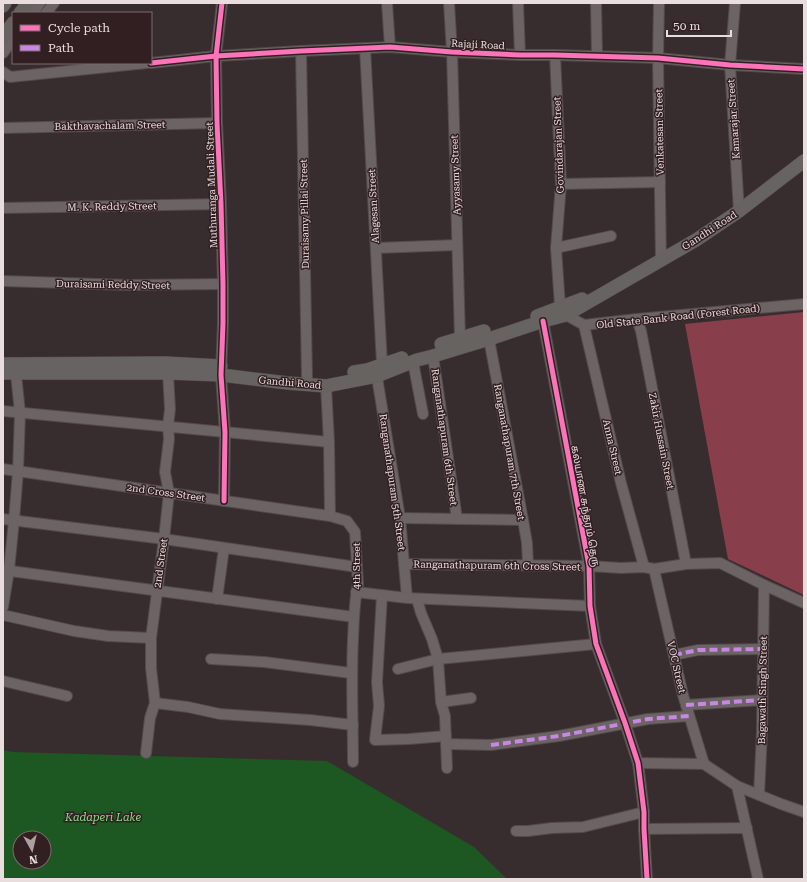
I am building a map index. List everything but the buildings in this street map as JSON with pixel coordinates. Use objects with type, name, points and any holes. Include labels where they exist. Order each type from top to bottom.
[{"type":"main road","points":[[21,12],[28,3]]},
{"type":"main road","points":[[3,36],[12,24]]},
{"type":"main road","name":"Gandhi Road","points":[[9,374],[168,373],[222,370],[265,372],[307,377],[325,377],[413,362],[433,356],[461,343],[489,339],[543,321],[608,290],[696,240],[739,211],[804,161]]},
{"type":"main road","name":"Gandhi Road","points":[[3,364],[165,363],[222,370],[288,383],[326,386],[461,343],[536,316],[563,311]]},
{"type":"street","points":[[34,12],[40,3]]},
{"type":"street","points":[[47,12],[54,3]]},
{"type":"street","name":"Muthuranga Mudali Street","points":[[222,3],[216,56],[223,284],[222,370],[224,501]]},
{"type":"street","points":[[387,3],[390,47]]},
{"type":"street","name":"Ayyasamy Street","points":[[449,3],[452,52],[461,343]]},
{"type":"street","points":[[518,3],[520,55]]},
{"type":"street","points":[[596,3],[597,56]]},
{"type":"street","name":"Venkatesan Street","points":[[659,3],[658,58],[661,261]]},
{"type":"street","name":"Kamarajar Street","points":[[735,3],[730,65],[739,211]]},
{"type":"street","points":[[3,53],[12,40]]},
{"type":"street","name":"Rajaji Road","points":[[152,62],[216,56],[390,47],[520,55],[658,58],[730,65],[804,69]]},
{"type":"street","name":"Alagesan Street","points":[[365,48],[376,248],[378,369]]},
{"type":"street","name":"Duraisamy Pillai Street","points":[[301,51],[307,377]]},
{"type":"street","name":"Govindarajan Street","points":[[555,55],[561,184],[556,248],[563,311]]},
{"type":"street","points":[[3,72],[10,77],[137,64]]},
{"type":"street","name":"Bakthavachalam Street","points":[[3,128],[217,123]]},
{"type":"street","points":[[561,184],[660,182]]},
{"type":"street","name":"M. K. Reddy Street","points":[[3,208],[221,204]]},
{"type":"street","points":[[556,248],[611,236]]},
{"type":"street","points":[[376,248],[457,245]]},
{"type":"street","name":"Duraisami Reddy Street","points":[[3,281],[128,285],[223,284]]},
{"type":"street","name":"Old State Bank Road (Forest Road)","points":[[563,311],[584,326],[637,319],[804,304]]},
{"type":"street","name":"Zakir Hussain Street","points":[[637,319],[641,331],[686,564]]},
{"type":"street","name":"கல்யாண சுந்தரம் தெரு","points":[[543,321],[589,566],[590,606],[596,644],[638,763],[644,812],[647,879]]},
{"type":"street","name":"Anna Street","points":[[584,326],[621,483],[649,568]]},
{"type":"street","name":"Ranganathapuram 7th Street","points":[[489,339],[527,543],[528,565]]},
{"type":"street","name":"Ranganathapuram 6th Street","points":[[433,356],[457,519]]},
{"type":"street","points":[[413,362],[423,414]]},
{"type":"street","name":"Ranganathapuram 5th Street","points":[[378,369],[400,518],[407,598]]},
{"type":"street","name":"2nd Street","points":[[146,753],[150,718],[155,703],[151,668],[151,638],[169,493],[165,472],[169,439],[168,426],[170,409],[168,373]]},
{"type":"street","points":[[3,607],[6,570],[14,520],[18,471],[20,412],[9,374]]},
{"type":"street","points":[[326,386],[329,442],[330,516]]},
{"type":"street","points":[[3,411],[329,442]]},
{"type":"street","name":"2nd Cross Street","points":[[3,468],[330,516]]},
{"type":"street","name":"4th Street","points":[[330,516],[347,521],[355,532],[358,584],[354,617],[351,673],[353,762]]},
{"type":"street","points":[[400,518],[523,520]]},
{"type":"street","points":[[3,519],[164,539],[357,567]]},
{"type":"street","points":[[217,598],[224,548]]},
{"type":"street","name":"Ranganathapuram 6th Cross Street","points":[[404,564],[649,568],[686,564],[720,563],[804,603]]},
{"type":"street","name":"VOC Street","points":[[649,568],[674,655],[689,716],[704,764]]},
{"type":"street","points":[[6,570],[354,617]]},
{"type":"street","name":"Bagawath Singh Street","points":[[759,795],[762,732],[764,585]]},
{"type":"street","points":[[356,592],[417,599],[590,606]]},
{"type":"street","points":[[382,595],[377,682],[379,706],[375,740],[446,740],[491,745],[559,736],[648,719],[689,716]]},
{"type":"street","points":[[417,599],[438,659],[441,702],[445,716],[448,768]]},
{"type":"street","points":[[3,615],[74,631],[108,636],[151,638]]},
{"type":"street","points":[[398,669],[438,659],[596,644]]},
{"type":"street","points":[[674,655],[698,650],[763,649]]},
{"type":"street","points":[[211,659],[264,662],[351,673]]},
{"type":"street","points":[[3,681],[67,696]]},
{"type":"street","points":[[441,702],[471,698]]},
{"type":"street","points":[[686,705],[762,700]]},
{"type":"street","points":[[155,703],[220,714],[310,720],[353,725]]},
{"type":"street","points":[[638,763],[704,764],[738,786],[804,812]]},
{"type":"street","points":[[738,786],[758,879]]},
{"type":"street","points":[[516,831],[583,827],[644,812]]},
{"type":"street","points":[[644,828],[747,828]]},
{"type":"shaded area","points":[[804,312],[804,595],[728,559],[685,324]]},
{"type":"water","name":"Kadaperi Lake","points":[[3,750],[13,752],[327,761],[474,847],[507,879],[3,879]]},
{"type":"marked path","points":[[674,655],[698,650],[763,649]]},
{"type":"marked path","points":[[686,705],[762,700]]},
{"type":"marked path","points":[[491,745],[559,736],[648,719],[689,716]]},
{"type":"cycle path","points":[[222,3],[216,56],[223,284],[221,375],[225,432],[224,501]]},
{"type":"cycle path","points":[[152,63],[216,56],[390,47],[520,55],[658,58],[730,65],[804,69]]},
{"type":"cycle path","points":[[543,321],[589,566],[590,606],[596,644],[638,763],[644,812],[647,879]]}]
